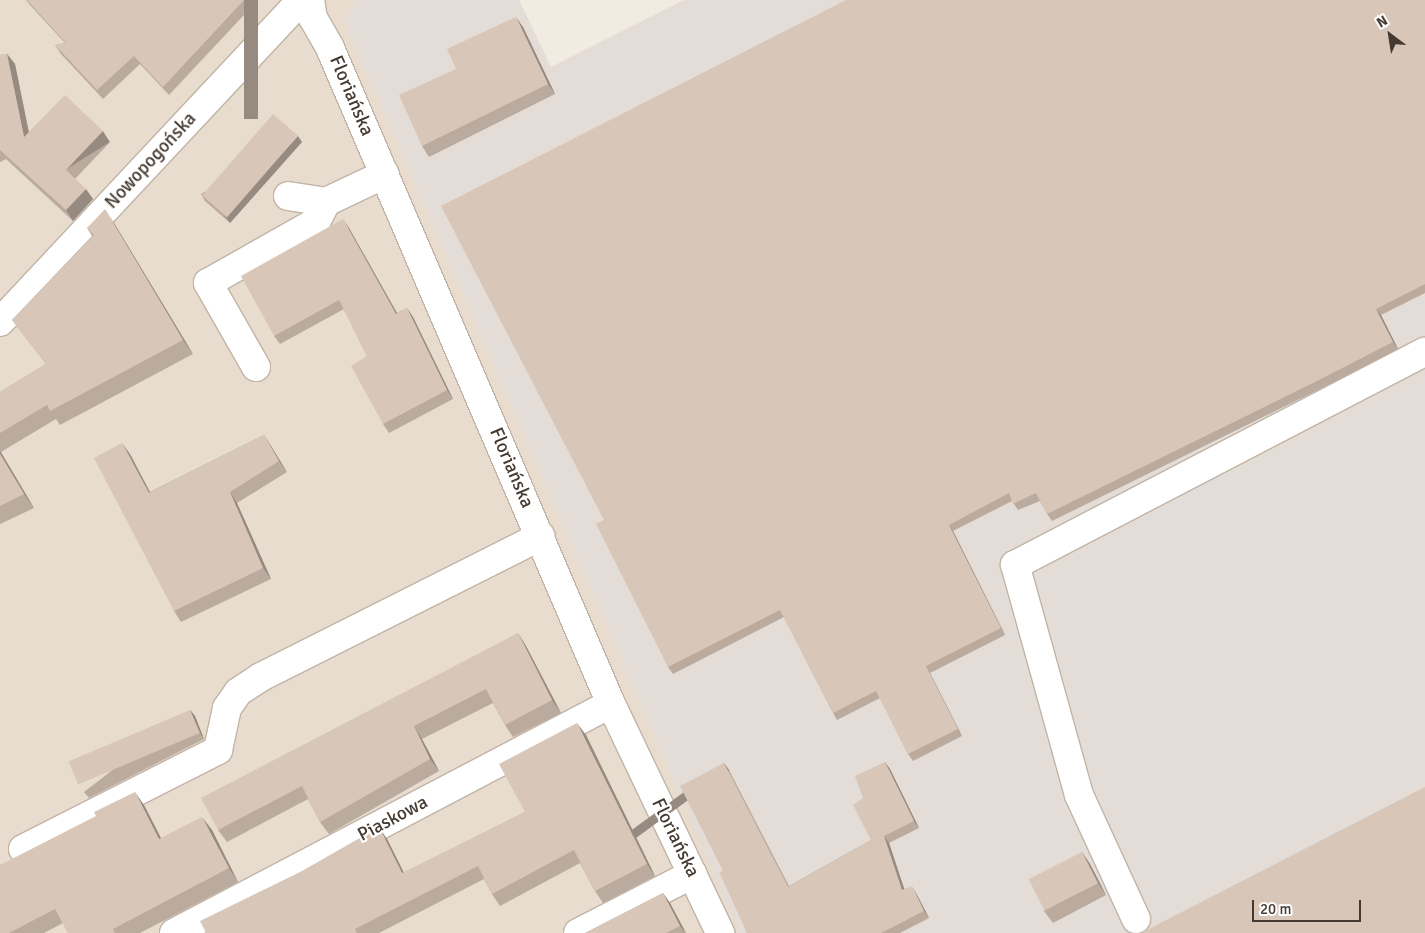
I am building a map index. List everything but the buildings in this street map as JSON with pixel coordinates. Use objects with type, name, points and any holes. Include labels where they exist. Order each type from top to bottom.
[{"type":"street","name":"Nowopogońska","points":[[0,322],[301,0]]},
{"type":"street","name":"Floriańska","points":[[310,0],[313,18],[385,174],[541,536],[611,704],[720,933]]},
{"type":"street","points":[[288,196],[326,202],[385,174]]},
{"type":"street","points":[[256,367],[208,283],[316,222],[326,202]]},
{"type":"street","points":[[1136,919],[1079,795],[1015,565],[1425,352]]},
{"type":"street","points":[[23,849],[218,750],[227,708],[238,692],[262,677],[541,536]]},
{"type":"street","name":"Piaskowa","points":[[174,933],[611,704]]},
{"type":"street","points":[[578,933],[693,874]]},
{"type":"shaded area","points":[[0,0],[358,0],[344,19],[972,933],[0,933]]},
{"type":"shaded area","points":[[358,0],[519,0],[551,67],[684,0],[1425,0],[1425,933],[740,933],[344,19]]}]
